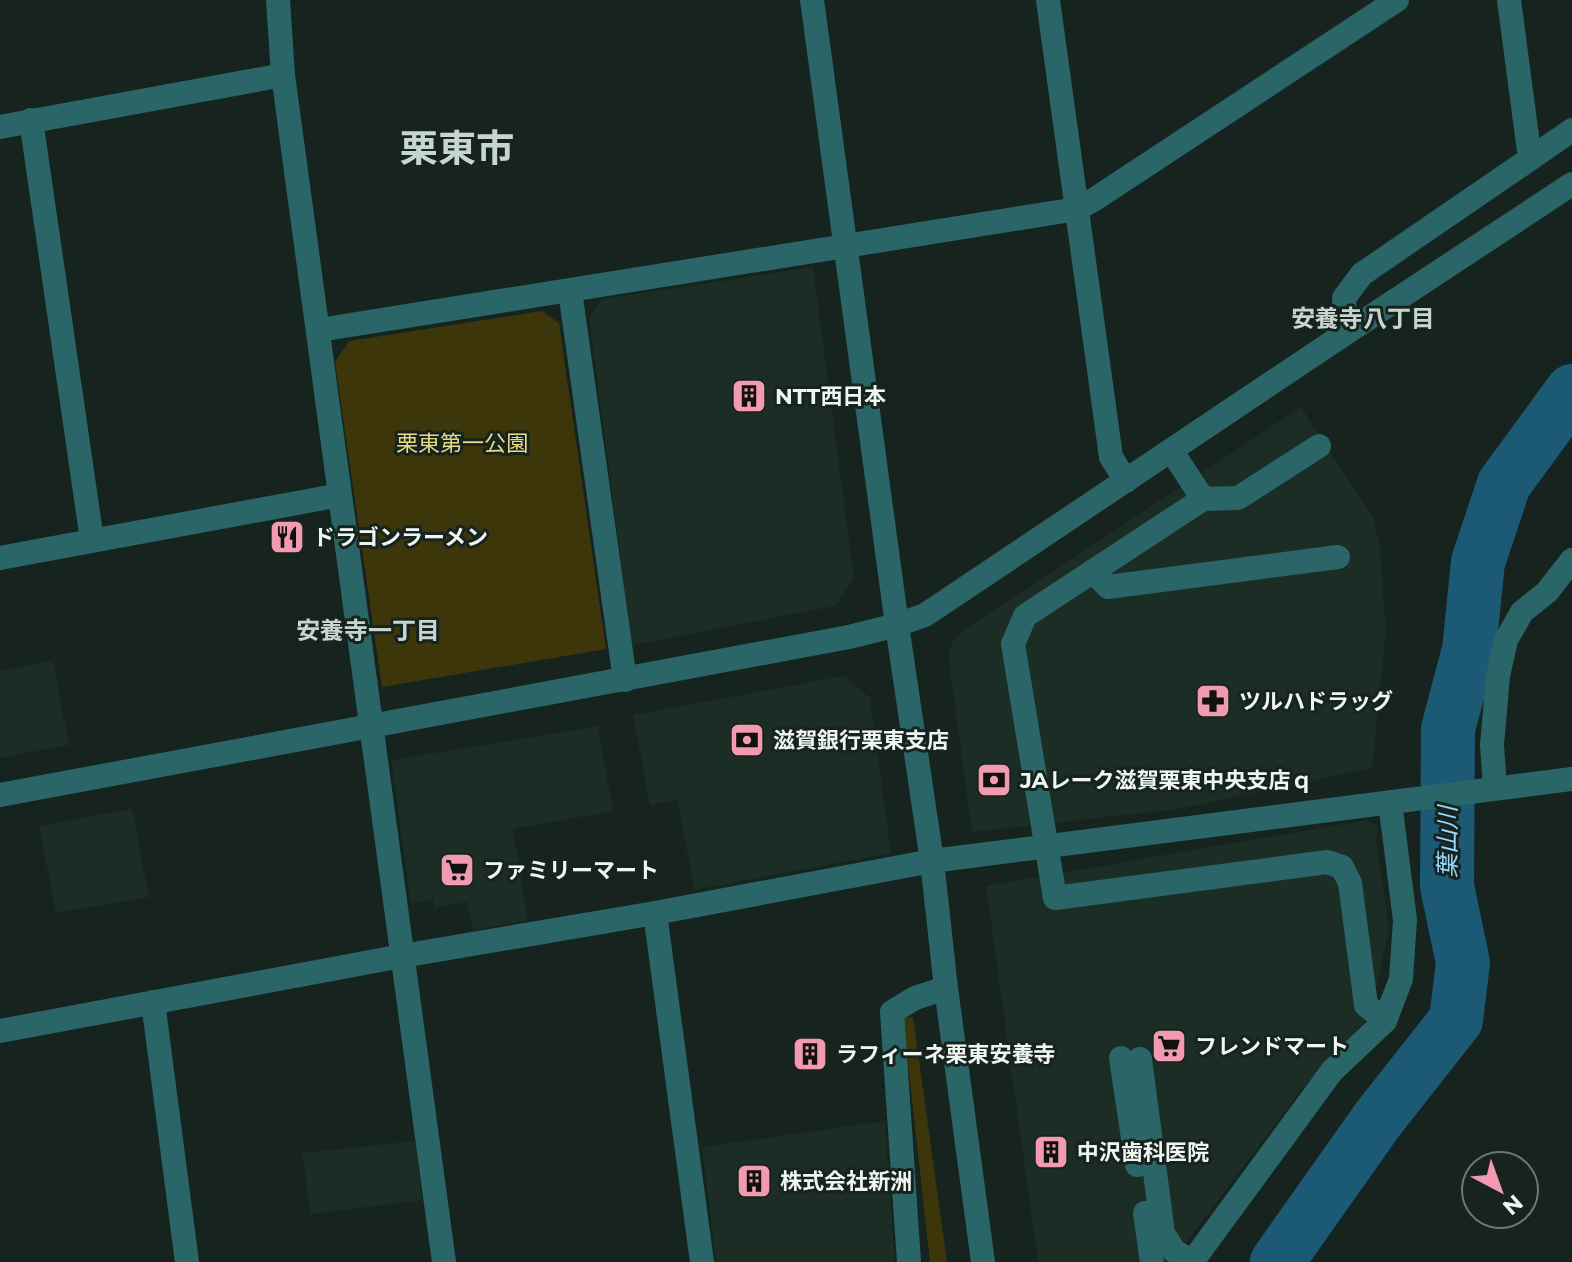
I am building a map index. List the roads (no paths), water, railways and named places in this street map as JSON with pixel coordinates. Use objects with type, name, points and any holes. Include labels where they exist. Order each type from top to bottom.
[{"type":"street","points":[[278,0],[283,75],[444,1262]]},
{"type":"street","points":[[812,0],[932,861],[983,1262]]},
{"type":"street","points":[[1048,0],[1111,457],[1126,481]]},
{"type":"street","points":[[319,330],[1077,209],[1397,0]]},
{"type":"street","points":[[1509,0],[1530,159]]},
{"type":"street","points":[[0,127],[283,75]]},
{"type":"street","points":[[31,120],[92,540]]},
{"type":"street","points":[[1346,333],[1344,298],[1362,274],[1572,130]]},
{"type":"street","points":[[0,795],[849,637],[925,615],[1572,184]]},
{"type":"street","points":[[570,291],[625,680]]},
{"type":"street","points":[[1319,446],[1238,498],[1203,499],[1025,616],[1013,644],[1055,898],[1327,862],[1342,867],[1350,883],[1366,1005],[1385,1021]]},
{"type":"street","points":[[1171,450],[1203,499]]},
{"type":"street","points":[[0,558],[340,495]]},
{"type":"street","points":[[1093,571],[1108,587],[1338,557]]},
{"type":"street","points":[[1489,789],[1498,676],[1506,640],[1522,612],[1547,592],[1572,560]]},
{"type":"street","points":[[0,1031],[932,861],[1572,779]]},
{"type":"street","points":[[1152,1262],[1131,1059],[1163,1233],[1174,1251],[1192,1262],[1332,1071],[1385,1021],[1401,979],[1405,920],[1400,801]]},
{"type":"street","points":[[655,913],[702,1262]]},
{"type":"street","points":[[909,1262],[892,1012],[915,998],[946,988]]},
{"type":"street","points":[[153,1002],[187,1262]]},
{"type":"waterway","name":"葉山川","points":[[1277,1262],[1378,1119],[1456,1020],[1463,963],[1447,886],[1448,729],[1469,650],[1478,562],[1504,484],[1572,391]]},
{"type":"place","name":"NTT西日本","points":[[749,396]]},
{"type":"place","name":"ドラゴンラーメン","points":[[287,537]]},
{"type":"place","name":"ツルハドラッグ","points":[[1213,701]]},
{"type":"place","name":"滋賀銀行栗東支店","points":[[747,740]]},
{"type":"place","name":"JAレーク滋賀栗東中央支店ｑ","points":[[994,780]]},
{"type":"place","name":"ファミリーマート","points":[[457,870]]},
{"type":"place","name":"フレンドマート","points":[[1169,1046]]},
{"type":"place","name":"ラフィーネ栗東安養寺","points":[[810,1054]]},
{"type":"place","name":"中沢歯科医院","points":[[1051,1152]]},
{"type":"place","name":"株式会社新洲","points":[[754,1181]]},
{"type":"district","name":"栗東市","points":[[457,149]]},
{"type":"district","name":"安養寺八丁目","points":[[1363,319]]},
{"type":"district","name":"安養寺一丁目","points":[[368,631]]},
{"type":"park label","name":"栗東第一公園","points":[[462,443]]}]
